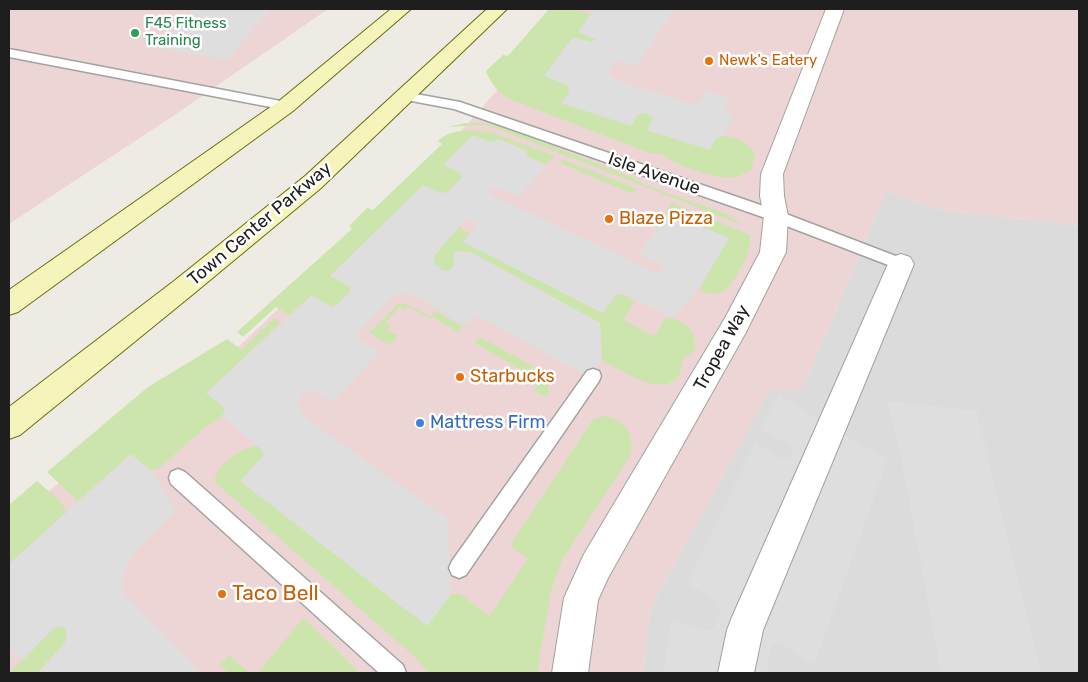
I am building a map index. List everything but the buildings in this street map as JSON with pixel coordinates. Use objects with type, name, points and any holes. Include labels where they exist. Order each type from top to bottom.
[{"type":"main road","points":[[9,304],[286,106],[402,9]]},
{"type":"main road","name":"Town Center Parkway","points":[[9,425],[184,288],[313,182],[498,9]]},
{"type":"street","name":"Tropea Way","points":[[570,673],[581,598],[596,566],[735,326],[773,252],[776,216],[772,196],[772,174],[835,9]]},
{"type":"street","points":[[736,673],[745,630],[901,264]]},
{"type":"lane","points":[[9,54],[286,106]]},
{"type":"lane","name":"Isle Avenue","points":[[405,96],[456,105],[776,216],[901,264]]},
{"type":"lane","points":[[459,568],[593,376]]},
{"type":"lane","points":[[178,478],[395,673]]},
{"type":"shaded area","points":[[9,9],[328,9],[173,116],[9,224]]},
{"type":"shaded area","points":[[193,9],[270,9],[227,60],[156,48]]},
{"type":"shaded area","points":[[569,9],[1079,9],[1079,225],[942,210],[886,191],[802,389],[771,388],[650,609],[643,673],[9,673],[9,525],[160,397],[236,349],[439,156]]},
{"type":"shaded area","points":[[595,9],[675,9],[637,66],[618,61],[610,68],[609,72],[618,81],[692,104],[700,102],[706,91],[729,98],[724,112],[733,116],[723,136],[716,138],[710,150],[647,130],[653,118],[649,114],[638,114],[631,126],[561,103],[569,92],[568,85],[544,76],[573,37],[591,42],[596,39],[578,32]]},
{"type":"shaded area","points":[[473,135],[491,142],[499,139],[527,151],[527,156],[546,165],[519,197],[499,188],[494,188],[490,193],[491,195],[657,273],[664,270],[662,266],[639,255],[664,217],[687,225],[691,222],[729,238],[700,287],[674,318],[623,294],[616,295],[603,313],[463,242],[478,225],[475,221],[465,220],[434,256],[435,264],[442,270],[449,271],[453,267],[455,251],[471,252],[600,323],[602,360],[588,377],[479,316],[463,325],[415,295],[402,294],[393,296],[358,332],[360,340],[380,352],[332,403],[312,390],[301,395],[298,406],[306,418],[448,519],[451,594],[427,626],[240,481],[263,456],[263,451],[222,416],[225,411],[223,406],[206,393],[312,295],[331,307],[337,305],[350,292],[350,287],[330,276],[423,185],[441,193],[448,192],[462,178],[460,173],[443,165]]},
{"type":"shaded area","points":[[886,191],[942,210],[1079,225],[1079,673],[643,673],[650,609],[771,387],[802,389]]},
{"type":"shaded area","points":[[779,395],[856,442],[888,459],[814,665],[780,643],[773,644],[766,665],[772,673],[663,673],[671,620],[708,631],[714,627],[720,612],[717,602],[687,583],[755,443],[783,459],[789,458],[793,450],[790,445],[761,430]]},
{"type":"shaded area","points":[[888,401],[977,411],[1041,673],[941,673],[903,468]]},
{"type":"shaded area","points":[[131,454],[154,474],[176,511],[134,553],[127,564],[122,585],[125,595],[201,673],[37,673],[65,643],[67,632],[63,626],[54,628],[22,661],[9,645],[9,564]]},
{"type":"green space","points":[[549,9],[573,9],[591,14],[578,32],[596,39],[544,76],[568,85],[569,92],[561,104],[638,114],[647,113],[654,118],[648,131],[716,138],[727,136],[733,138],[749,146],[755,155],[751,170],[729,178],[707,174],[678,164],[661,154],[650,153],[509,99],[501,94],[486,71],[503,55],[508,56]]},
{"type":"green space","points":[[465,123],[483,123],[505,127],[634,178],[645,185],[727,214],[742,225],[498,129],[484,125],[447,127]]},
{"type":"green space","points":[[471,130],[491,132],[555,156],[546,165],[527,156],[526,151],[499,139],[443,165],[460,173],[462,178],[447,192],[441,193],[331,275],[350,287],[350,292],[337,305],[331,307],[312,295],[289,315],[276,307],[243,337],[237,332],[352,229],[349,226],[367,208],[373,210],[442,144],[438,141],[441,138],[453,132]]},
{"type":"green space","points":[[562,159],[637,189],[633,194],[560,163]]},
{"type":"green space","points":[[672,203],[750,235],[750,245],[746,259],[732,284],[724,291],[714,294],[708,293],[701,290],[700,287],[729,238],[672,220],[675,216],[666,212]]},
{"type":"green space","points":[[459,227],[470,234],[464,242],[603,313],[616,295],[622,294],[627,296],[634,303],[623,320],[654,336],[666,318],[679,321],[688,327],[691,332],[695,343],[695,350],[683,360],[679,376],[669,383],[660,385],[650,383],[629,375],[602,360],[600,323],[453,268],[449,271],[442,270],[434,264],[434,256]]},
{"type":"green space","points":[[405,303],[430,316],[436,311],[463,327],[458,332],[433,317],[430,319],[408,306],[404,309],[400,307],[386,322],[390,325],[386,330],[398,336],[390,345],[369,333],[398,304]]},
{"type":"green space","points":[[274,318],[281,322],[207,393],[223,406],[225,411],[222,416],[202,430],[158,469],[150,470],[131,454],[78,501],[47,472],[148,387],[227,339],[242,350]]},
{"type":"green space","points":[[480,337],[525,362],[541,374],[548,383],[548,398],[534,390],[540,381],[475,343]]},
{"type":"green space","points":[[604,416],[618,421],[628,429],[631,441],[630,456],[562,560],[551,591],[537,673],[428,673],[416,658],[214,481],[225,463],[238,453],[258,445],[264,451],[263,456],[241,481],[427,626],[451,594],[460,594],[490,616],[528,559],[510,545],[593,419]]},
{"type":"green space","points":[[37,481],[60,501],[67,512],[9,564],[9,505]]},
{"type":"green space","points":[[304,618],[360,673],[258,673]]},
{"type":"green space","points":[[63,626],[67,632],[65,643],[37,673],[9,673],[54,628]]},
{"type":"green space","points":[[229,655],[249,673],[228,673],[220,665]]},
{"type":"place","name":"F45 Fitness Training","points":[[135,33]]},
{"type":"place","name":"Newk's Eatery","points":[[709,61]]},
{"type":"place","name":"Blaze Pizza","points":[[609,219]]},
{"type":"place","name":"Starbucks","points":[[460,377]]},
{"type":"place","name":"Mattress Firm","points":[[420,423]]},
{"type":"place","name":"Taco Bell","points":[[222,594]]}]
